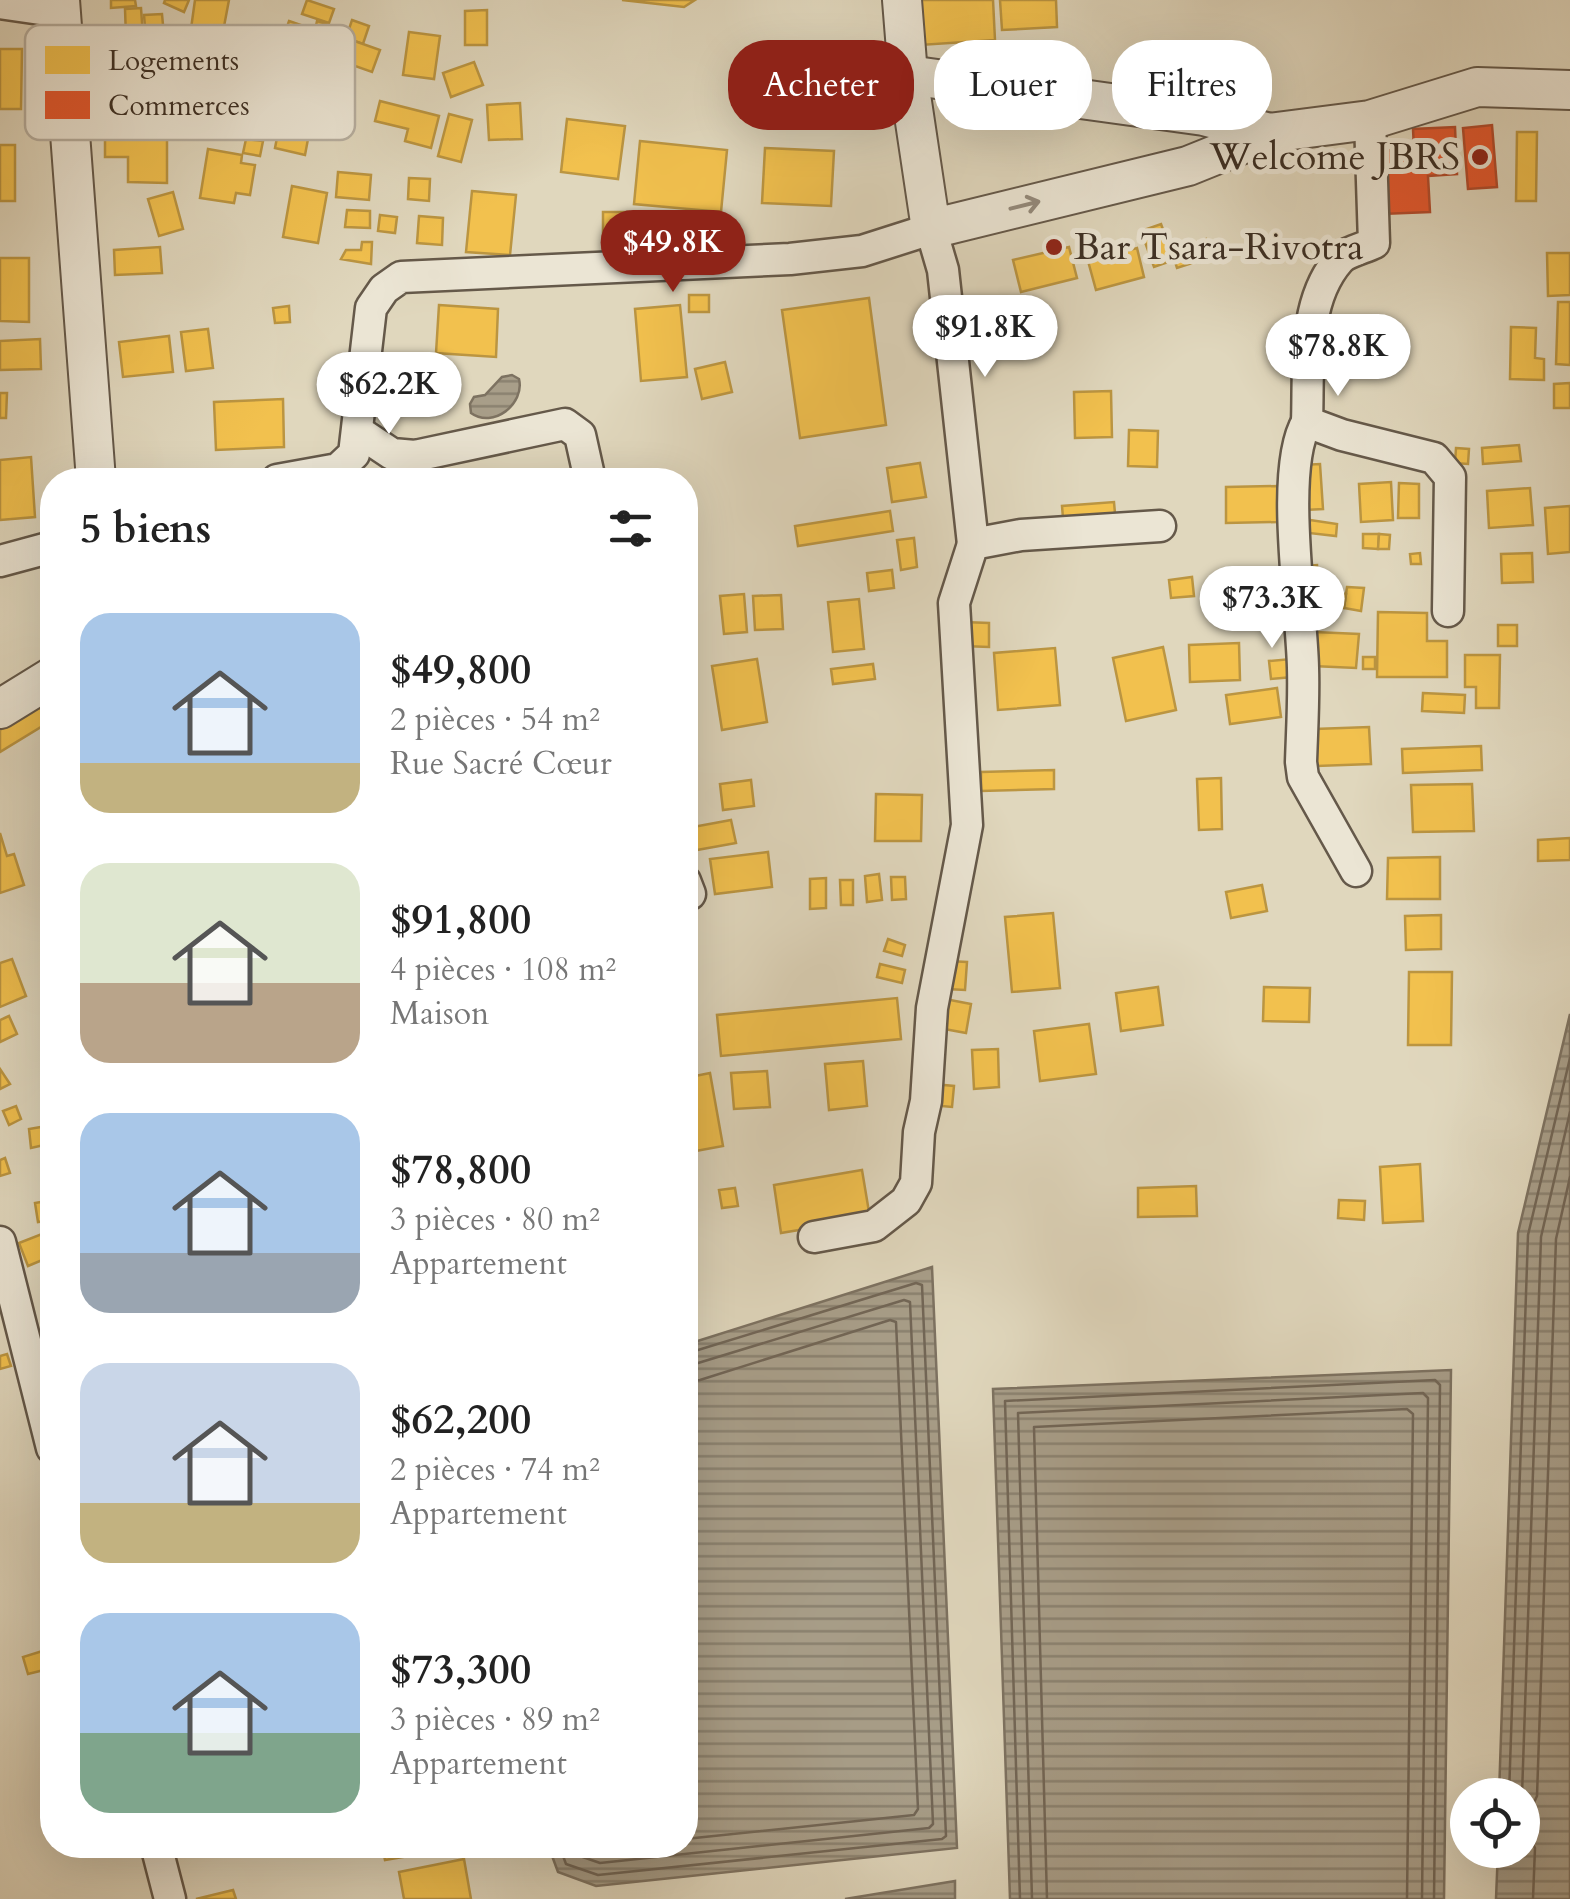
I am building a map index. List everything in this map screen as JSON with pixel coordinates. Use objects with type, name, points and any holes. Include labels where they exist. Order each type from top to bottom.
[{"type":"street","points":[[902,0],[905,40]]},
{"type":"street","points":[[0,3],[60,6]]},
{"type":"street","points":[[914,76],[1204,116],[1270,133]]},
{"type":"street","points":[[338,468],[354,454],[359,432],[371,308],[384,289],[402,277],[790,259],[862,251],[931,229],[1188,166],[1270,133],[1370,120],[1477,88],[1570,90]]},
{"type":"street","points":[[814,1238],[874,1226],[906,1200],[916,1183],[932,1008],[968,825],[954,603],[973,544],[943,270],[931,229],[914,115]]},
{"type":"street","points":[[1356,871],[1303,777],[1304,669],[1294,481],[1298,438],[1307,422],[1310,342],[1317,298],[1340,258],[1374,243],[1370,120]]},
{"type":"street","points":[[70,140],[95,468]]},
{"type":"street","points":[[1307,422],[1434,458],[1450,477],[1448,611]]},
{"type":"street","points":[[359,432],[392,454],[416,456],[565,424],[580,435],[587,468]]},
{"type":"street","points":[[973,544],[1021,535],[1160,526]]},
{"type":"street","points":[[0,561],[40,549]]},
{"type":"street","points":[[0,710],[40,685]]},
{"type":"street","points":[[0,1242],[40,1400]]},
{"type":"street","points":[[159,1858],[170,1899]]},
{"type":"water","points":[[512,375],[519,379],[520,388],[506,411],[489,418],[471,413],[474,397],[485,395],[502,377]]},
{"type":"water","points":[[1570,1014],[1570,1899],[1496,1899],[1497,1868],[1540,1868],[1540,1778],[1500,1778],[1518,1233]]},
{"type":"water","points":[[932,1267],[957,1848],[596,1886],[558,1872],[553,1858],[698,1858],[698,1341]]},
{"type":"water","points":[[1451,1370],[1444,1899],[1010,1899],[993,1389]]},
{"type":"water","points":[[955,1881],[955,1899],[845,1899]]},
{"type":"building: Logements","points":[[111,0],[135,0],[136,6],[111,8]]},
{"type":"building: Logements","points":[[189,0],[184,12],[164,3]]},
{"type":"building: Logements","points":[[195,0],[229,0],[224,25],[192,25]]},
{"type":"building: Logements","points":[[307,0],[334,9],[329,23],[302,14]]},
{"type":"building: Logements","points":[[622,0],[695,0],[684,7]]},
{"type":"building: Logements","points":[[918,0],[993,0],[995,40],[934,40],[934,44],[920,45]]},
{"type":"building: Logements","points":[[1000,0],[1056,0],[1057,27],[1002,30]]},
{"type":"building: Logements","points":[[141,8],[142,25],[126,25],[125,9]]},
{"type":"building: Logements","points":[[487,10],[487,45],[465,45],[465,11]]},
{"type":"building: Logements","points":[[162,14],[163,25],[145,25],[144,15]]},
{"type":"building: Logements","points":[[352,20],[369,26],[363,44],[355,41],[355,25],[350,25]]},
{"type":"building: Logements","points":[[409,32],[440,36],[434,79],[403,75]]},
{"type":"building: Logements","points":[[355,41],[380,50],[372,72],[355,66]]},
{"type":"building: Logements","points":[[0,49],[22,49],[21,109],[0,109]]},
{"type":"building: Logements","points":[[474,62],[483,85],[451,97],[443,73]]},
{"type":"building: Logements","points":[[380,101],[439,116],[431,148],[405,141],[408,129],[375,121]]},
{"type":"building: Logements","points":[[520,103],[522,139],[489,140],[487,105]]},
{"type":"building: Logements","points":[[449,114],[472,120],[461,162],[438,156]]},
{"type":"building: Logements","points":[[567,119],[625,126],[618,179],[561,172]]},
{"type":"building: Logements","points":[[1517,132],[1537,132],[1536,201],[1516,201]]},
{"type":"building: Logements","points":[[105,140],[167,140],[167,183],[128,182],[128,157],[105,157]]},
{"type":"building: Logements","points":[[246,140],[263,141],[260,156],[243,153]]},
{"type":"building: Logements","points":[[277,140],[308,140],[305,155],[275,148]]},
{"type":"building: Logements","points":[[640,141],[727,150],[721,212],[634,204]]},
{"type":"building: Logements","points":[[0,145],[15,145],[15,201],[0,201]]},
{"type":"building: Logements","points":[[765,148],[834,151],[831,206],[762,203]]},
{"type":"building: Logements","points":[[208,149],[242,155],[241,163],[255,165],[250,195],[236,193],[234,203],[200,198]]},
{"type":"building: Logements","points":[[338,172],[371,175],[369,200],[336,197]]},
{"type":"building: Logements","points":[[409,178],[430,179],[429,201],[408,199]]},
{"type":"building: Logements","points":[[292,186],[327,193],[318,243],[283,237]]},
{"type":"building: Logements","points":[[472,191],[516,195],[510,255],[466,252]]},
{"type":"building: Logements","points":[[173,192],[183,229],[159,236],[148,199]]},
{"type":"building: Logements","points":[[347,210],[370,211],[370,228],[345,227]]},
{"type":"building: Logements","points":[[603,212],[629,212],[629,250],[603,250]]},
{"type":"building: Logements","points":[[380,215],[397,217],[395,233],[378,231]]},
{"type":"building: Logements","points":[[419,216],[443,218],[442,245],[417,243]]},
{"type":"building: Logements","points":[[1161,224],[1174,260],[1154,267],[1141,231]]},
{"type":"building: Logements","points":[[1206,239],[1211,257],[1177,268],[1171,249]]},
{"type":"building: Logements","points":[[362,242],[372,242],[371,264],[341,259],[346,250],[361,250]]},
{"type":"building: Logements","points":[[160,247],[162,273],[115,275],[114,250]]},
{"type":"building: Logements","points":[[1069,247],[1077,278],[1021,292],[1013,260]]},
{"type":"building: Logements","points":[[1137,248],[1144,277],[1096,290],[1088,261]]},
{"type":"building: Logements","points":[[1547,253],[1570,253],[1570,295],[1548,296]]},
{"type":"building: Logements","points":[[0,258],[29,258],[29,322],[0,321]]},
{"type":"building: Logements","points":[[689,295],[709,295],[709,312],[689,312]]},
{"type":"building: Logements","points":[[869,298],[886,425],[800,438],[782,310]]},
{"type":"building: Logements","points":[[1558,302],[1570,302],[1570,365],[1556,364]]},
{"type":"building: Logements","points":[[439,305],[498,309],[496,357],[436,353]]},
{"type":"building: Logements","points":[[680,305],[687,377],[641,381],[635,309]]},
{"type":"building: Logements","points":[[289,306],[290,322],[275,323],[273,308]]},
{"type":"building: Logements","points":[[1511,327],[1536,328],[1535,358],[1544,359],[1544,380],[1510,379]]},
{"type":"building: Logements","points":[[208,329],[213,368],[186,371],[181,332]]},
{"type":"building: Logements","points":[[169,336],[173,372],[123,377],[119,342]]},
{"type":"building: Logements","points":[[40,339],[41,369],[0,370],[0,341]]},
{"type":"building: Logements","points":[[725,362],[732,392],[702,399],[695,369]]},
{"type":"building: Logements","points":[[1570,383],[1570,408],[1554,408],[1554,384]]},
{"type":"building: Logements","points":[[1111,391],[1112,437],[1075,438],[1074,392]]},
{"type":"building: Logements","points":[[0,393],[7,393],[6,418],[0,418]]},
{"type":"building: Logements","points":[[283,399],[284,447],[216,450],[214,402]]},
{"type":"building: Logements","points":[[1129,430],[1158,431],[1157,467],[1128,466]]},
{"type":"building: Logements","points":[[1519,445],[1521,461],[1483,464],[1482,448]]},
{"type":"building: Logements","points":[[1456,448],[1469,449],[1468,464],[1455,463]]},
{"type":"building: Logements","points":[[31,457],[35,517],[0,520],[0,460]]},
{"type":"building: Logements","points":[[920,463],[926,497],[892,502],[887,468]]},
{"type":"building: Logements","points":[[1320,464],[1323,509],[1305,510],[1302,465]]},
{"type":"building: Logements","points":[[1391,482],[1393,520],[1361,522],[1359,484]]},
{"type":"building: Logements","points":[[1399,483],[1419,484],[1419,518],[1398,518]]},
{"type":"building: Logements","points":[[1278,486],[1278,522],[1226,523],[1226,487]]},
{"type":"building: Logements","points":[[1530,488],[1533,525],[1489,528],[1487,491]]},
{"type":"building: Logements","points":[[1114,502],[1116,525],[1064,530],[1062,506]]},
{"type":"building: Logements","points":[[1570,506],[1570,552],[1548,554],[1545,508]]},
{"type":"building: Logements","points":[[890,511],[893,531],[798,546],[795,526]]},
{"type":"building: Logements","points":[[1310,520],[1337,524],[1336,536],[1309,533]]},
{"type":"building: Logements","points":[[1363,534],[1379,534],[1378,549],[1363,548]]},
{"type":"building: Logements","points":[[1379,534],[1390,535],[1389,549],[1378,549]]},
{"type":"building: Logements","points":[[914,538],[917,567],[901,570],[897,540]]},
{"type":"building: Logements","points":[[1420,553],[1421,564],[1411,564],[1410,554]]},
{"type":"building: Logements","points":[[1532,553],[1533,582],[1502,583],[1501,554]]},
{"type":"building: Logements","points":[[1317,565],[1319,584],[1308,585],[1306,566]]},
{"type":"building: Logements","points":[[892,570],[894,588],[869,591],[867,573]]},
{"type":"building: Logements","points":[[1192,577],[1194,596],[1171,598],[1169,580]]},
{"type":"building: Logements","points":[[1253,586],[1254,603],[1227,605],[1226,588]]},
{"type":"building: Logements","points":[[1280,586],[1282,604],[1266,606],[1264,587]]},
{"type":"building: Logements","points":[[1347,587],[1364,588],[1361,611],[1344,608]]},
{"type":"building: Logements","points":[[1331,592],[1346,594],[1344,608],[1329,607]]},
{"type":"building: Logements","points":[[744,594],[747,632],[724,634],[720,596]]},
{"type":"building: Logements","points":[[781,595],[783,629],[755,630],[753,596]]},
{"type":"building: Logements","points":[[859,599],[864,649],[833,652],[828,602]]},
{"type":"building: Logements","points":[[1378,612],[1427,613],[1427,641],[1447,641],[1447,677],[1377,677]]},
{"type":"building: Logements","points":[[963,622],[989,623],[989,647],[963,646]]},
{"type":"building: Logements","points":[[1498,625],[1517,625],[1517,646],[1498,646]]},
{"type":"building: Logements","points":[[1314,632],[1359,634],[1356,668],[1313,666]]},
{"type":"building: Logements","points":[[1239,643],[1240,680],[1190,682],[1189,645]]},
{"type":"building: Logements","points":[[1163,647],[1176,710],[1126,721],[1113,658]]},
{"type":"building: Logements","points":[[1055,648],[1060,705],[998,710],[994,653]]},
{"type":"building: Logements","points":[[1465,655],[1500,655],[1499,708],[1476,708],[1476,687],[1465,687]]},
{"type":"building: Logements","points":[[1363,657],[1375,657],[1375,669],[1363,669]]},
{"type":"building: Logements","points":[[757,659],[767,722],[722,730],[712,666]]},
{"type":"building: Logements","points":[[1291,659],[1293,677],[1271,679],[1269,661]]},
{"type":"building: Logements","points":[[873,664],[875,679],[833,684],[831,669]]},
{"type":"building: Logements","points":[[1277,688],[1281,717],[1230,724],[1226,695]]},
{"type":"building: Logements","points":[[1423,693],[1465,695],[1464,713],[1422,711]]},
{"type":"building: Logements","points":[[40,708],[40,728],[0,752],[0,730]]},
{"type":"building: Logements","points":[[1369,727],[1371,764],[1317,766],[1315,729]]},
{"type":"building: Logements","points":[[1481,746],[1482,770],[1403,773],[1402,749]]},
{"type":"building: Logements","points":[[1054,770],[1054,789],[981,791],[981,772]]},
{"type":"building: Logements","points":[[1221,778],[1222,829],[1199,830],[1197,779]]},
{"type":"building: Logements","points":[[751,780],[754,806],[723,810],[720,784]]},
{"type":"building: Logements","points":[[1472,784],[1474,831],[1413,832],[1411,785]]},
{"type":"building: Logements","points":[[876,794],[922,795],[921,841],[875,841]]},
{"type":"building: Logements","points":[[731,820],[736,843],[698,850],[698,826]]},
{"type":"building: Logements","points":[[0,833],[7,856],[14,854],[24,885],[0,893]]},
{"type":"building: Logements","points":[[1570,838],[1570,860],[1538,861],[1538,840]]},
{"type":"building: Logements","points":[[768,852],[772,887],[715,894],[710,859]]},
{"type":"building: Logements","points":[[1440,857],[1440,899],[1387,899],[1388,858]]},
{"type":"building: Logements","points":[[879,874],[882,900],[867,902],[865,876]]},
{"type":"building: Logements","points":[[891,877],[905,877],[906,899],[892,900]]},
{"type":"building: Logements","points":[[826,878],[826,908],[810,909],[810,879]]},
{"type":"building: Logements","points":[[840,880],[853,880],[853,905],[841,905]]},
{"type":"building: Logements","points":[[1262,885],[1267,911],[1231,918],[1226,892]]},
{"type":"building: Logements","points":[[1053,913],[1060,988],[1012,992],[1005,917]]},
{"type":"building: Logements","points":[[1441,915],[1441,949],[1406,950],[1405,916]]},
{"type":"building: Logements","points":[[888,939],[905,945],[902,956],[884,951]]},
{"type":"building: Logements","points":[[12,959],[26,996],[0,1007],[0,963]]},
{"type":"building: Logements","points":[[948,961],[967,962],[965,990],[947,989]]},
{"type":"building: Logements","points":[[880,964],[905,970],[902,983],[877,977]]},
{"type":"building: Logements","points":[[1409,972],[1452,972],[1451,1045],[1408,1045]]},
{"type":"building: Logements","points":[[1158,987],[1163,1025],[1121,1031],[1116,993]]},
{"type":"building: Logements","points":[[1264,987],[1310,988],[1309,1022],[1263,1021]]},
{"type":"building: Logements","points":[[897,998],[901,1039],[721,1056],[717,1015]]},
{"type":"building: Logements","points":[[945,999],[971,1004],[966,1033],[939,1028]]},
{"type":"building: Logements","points":[[9,1016],[17,1034],[0,1042],[0,1020]]},
{"type":"building: Logements","points":[[1089,1024],[1096,1074],[1040,1081],[1034,1031]]},
{"type":"building: Logements","points":[[998,1049],[999,1087],[974,1089],[972,1050]]},
{"type":"building: Logements","points":[[863,1061],[867,1106],[829,1110],[825,1064]]},
{"type":"building: Logements","points":[[0,1069],[10,1084],[0,1089]]},
{"type":"building: Logements","points":[[767,1071],[770,1107],[734,1109],[731,1073]]},
{"type":"building: Logements","points":[[710,1073],[723,1146],[698,1151],[698,1075]]},
{"type":"building: Logements","points":[[933,1084],[954,1086],[952,1107],[931,1105]]},
{"type":"building: Logements","points":[[16,1106],[21,1119],[9,1125],[3,1111]]},
{"type":"building: Logements","points":[[40,1127],[40,1146],[31,1148],[29,1129]]},
{"type":"building: Logements","points":[[5,1158],[10,1173],[0,1176],[0,1160]]},
{"type":"building: Logements","points":[[1420,1164],[1423,1221],[1383,1223],[1380,1167]]},
{"type":"building: Logements","points":[[862,1170],[870,1218],[781,1233],[774,1185]]},
{"type":"building: Logements","points":[[1196,1186],[1197,1216],[1138,1217],[1138,1188]]},
{"type":"building: Logements","points":[[735,1188],[738,1206],[722,1208],[719,1190]]},
{"type":"building: Logements","points":[[1339,1200],[1365,1201],[1364,1220],[1338,1218]]},
{"type":"building: Logements","points":[[40,1202],[40,1222],[38,1222],[35,1203]]},
{"type":"building: Logements","points":[[40,1235],[40,1261],[28,1266],[19,1243]]},
{"type":"building: Logements","points":[[7,1354],[11,1366],[0,1369],[0,1356]]},
{"type":"building: Logements","points":[[40,1652],[40,1671],[28,1674],[23,1657]]},
{"type":"building: Logements","points":[[464,1859],[471,1899],[404,1899],[399,1872]]},
{"type":"building: Logements","points":[[233,1890],[236,1899],[196,1899]]},
{"type":"building: Commerces","name":"Welcome JBRS","points":[[1492,125],[1497,187],[1468,189],[1463,128]]},
{"type":"building: Commerces","points":[[1455,127],[1457,174],[1428,176],[1430,212],[1382,214],[1379,151],[1414,149],[1413,129]]},
{"type":"place","name":"Welcome JBRS","points":[[1480,157]]},
{"type":"place","name":"Bar Tsara-Rivotra","points":[[1054,247]]}]
